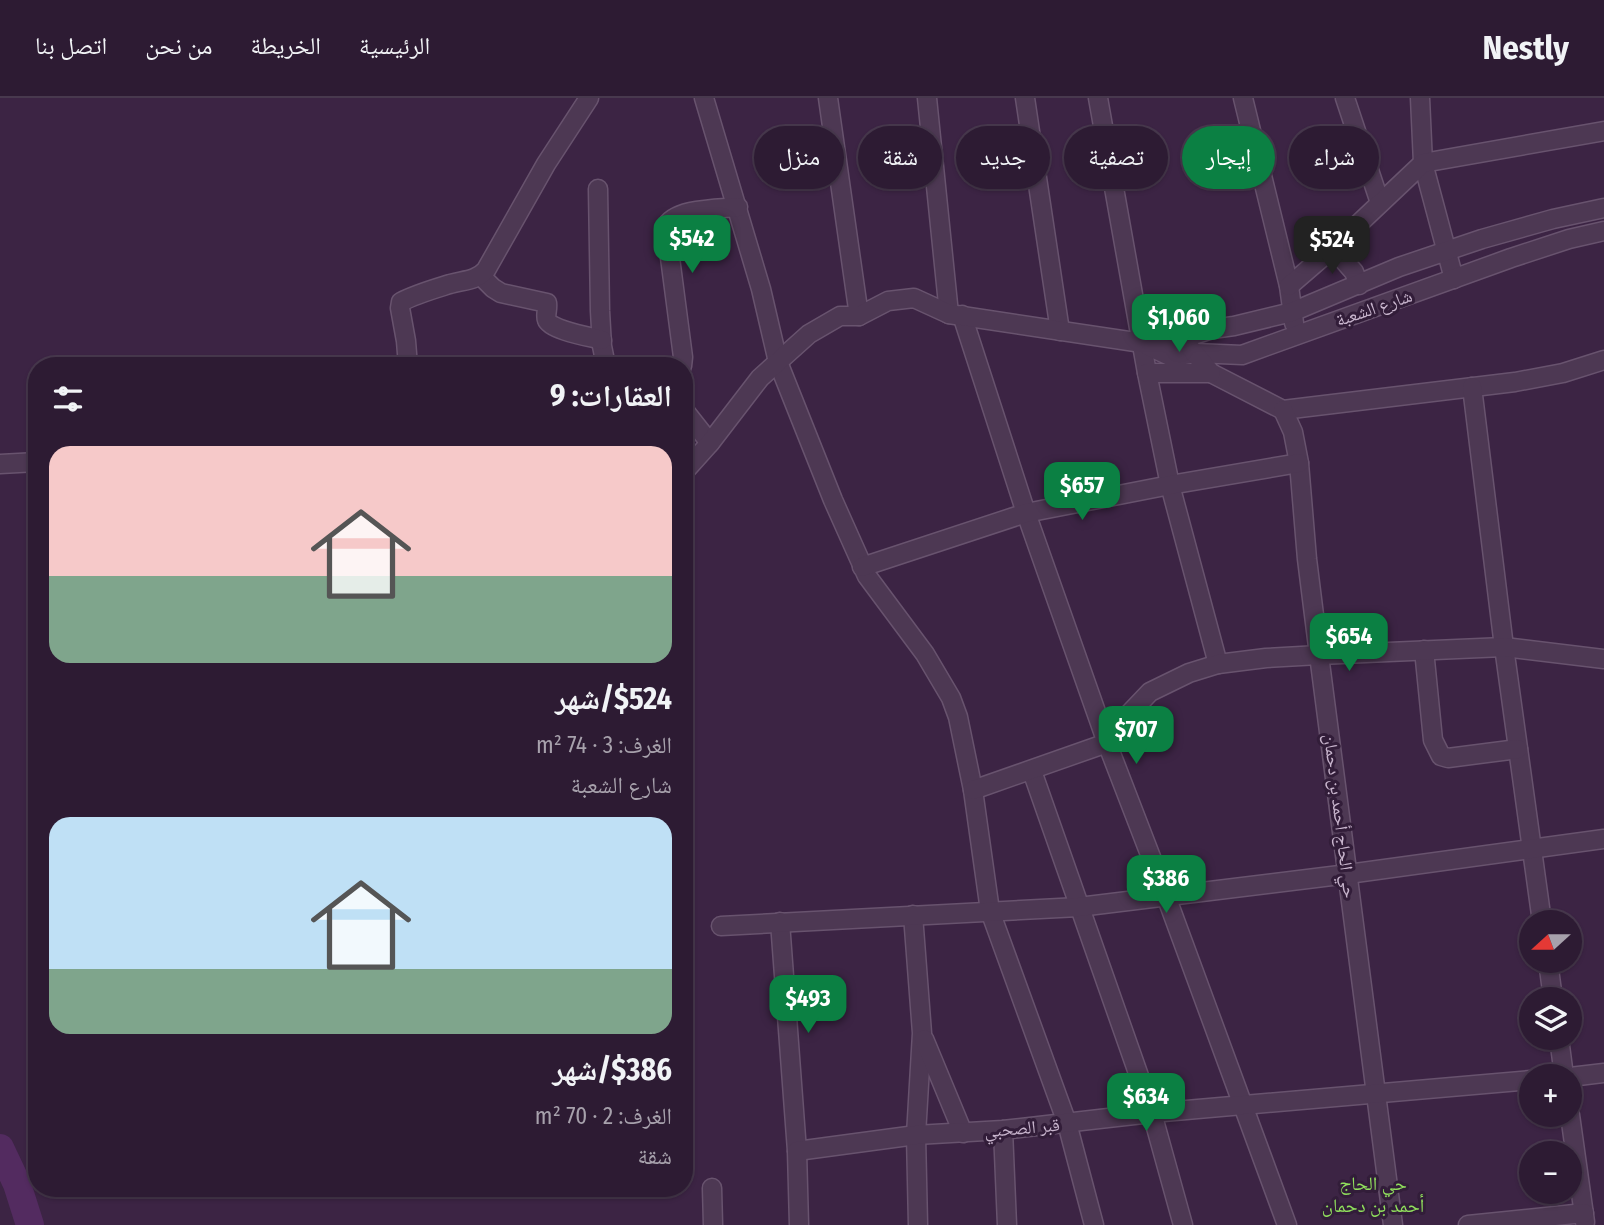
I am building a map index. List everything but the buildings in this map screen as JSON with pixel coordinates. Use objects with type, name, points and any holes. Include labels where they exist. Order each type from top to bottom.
[{"type":"street","points":[[407,357],[401,302],[436,288],[481,276],[546,164],[589,98]]},
{"type":"street","points":[[704,98],[761,289],[778,362],[833,500],[862,568],[925,654],[951,698],[958,717],[973,790],[990,911],[1067,1123],[1094,1225]]},
{"type":"street","points":[[828,98],[859,316]]},
{"type":"street","points":[[927,98],[955,314],[1107,743],[1287,1225]]},
{"type":"street","points":[[1025,98],[1060,331]]},
{"type":"street","points":[[1098,98],[1147,373],[1170,485],[1218,664]]},
{"type":"street","points":[[1243,98],[1289,286],[1296,335]]},
{"type":"street","points":[[1345,98],[1380,203]]},
{"type":"street","points":[[1420,98],[1423,163],[1454,279]]},
{"type":"street","points":[[1289,286],[1423,163],[1604,131]]},
{"type":"street","points":[[598,188],[600,311],[605,357]]},
{"type":"street","points":[[684,357],[666,227],[668,222],[677,216],[689,212],[738,207]]},
{"type":"street","points":[[693,462],[760,379],[809,334],[841,316],[859,316],[888,301],[914,298],[955,314],[1142,343],[1169,343],[1212,329],[1292,312],[1399,268],[1529,225],[1600,209],[1602,231]]},
{"type":"street","name":"شارع الشعبة","points":[[1142,343],[1172,357],[1196,354],[1242,355],[1569,239],[1602,231]]},
{"type":"street","points":[[1333,248],[1354,272],[1359,285]]},
{"type":"street","points":[[481,276],[501,293],[547,303],[546,317],[554,327],[602,340]]},
{"type":"street","points":[[1181,340],[1211,373],[1283,410],[1539,378],[1604,360]]},
{"type":"street","points":[[1147,373],[1211,373]]},
{"type":"street","points":[[1472,387],[1540,910]]},
{"type":"street","name":"حي الحاج أحمد بن دحمان","points":[[1283,410],[1293,432],[1299,463],[1307,559],[1393,1225]]},
{"type":"street","points":[[693,421],[710,443]]},
{"type":"street","points":[[0,464],[28,462]]},
{"type":"street","points":[[862,568],[1026,513],[1299,463]]},
{"type":"street","points":[[973,790],[1107,743],[1150,692],[1189,673],[1218,664],[1266,658],[1504,647],[1604,659]]},
{"type":"street","points":[[1424,650],[1433,740],[1441,755],[1448,758],[1518,749]]},
{"type":"street","points":[[1032,771],[1152,1114],[1183,1225]]},
{"type":"street","points":[[721,926],[1079,907],[1604,839]]},
{"type":"street","points":[[913,915],[922,1033],[916,1136],[918,1225]]},
{"type":"street","points":[[780,922],[797,1151],[799,1225]]},
{"type":"street","points":[[922,1033],[963,1133]]},
{"type":"street","points":[[1582,1076],[1604,1073]]},
{"type":"street","name":"قبر الصحبي","points":[[797,1151],[916,1136],[1519,1081]]},
{"type":"street","points":[[1468,1225],[1585,1219],[1572,1127]]},
{"type":"street","points":[[1003,1130],[1007,1225]]},
{"type":"street","points":[[712,1188],[713,1225]]},
{"type":"waterway","points":[[0,1148],[17,1184],[30,1225]]},
{"type":"district","name":"حي الحاج أحمد بن دحمان","points":[[1373,1194]]}]
